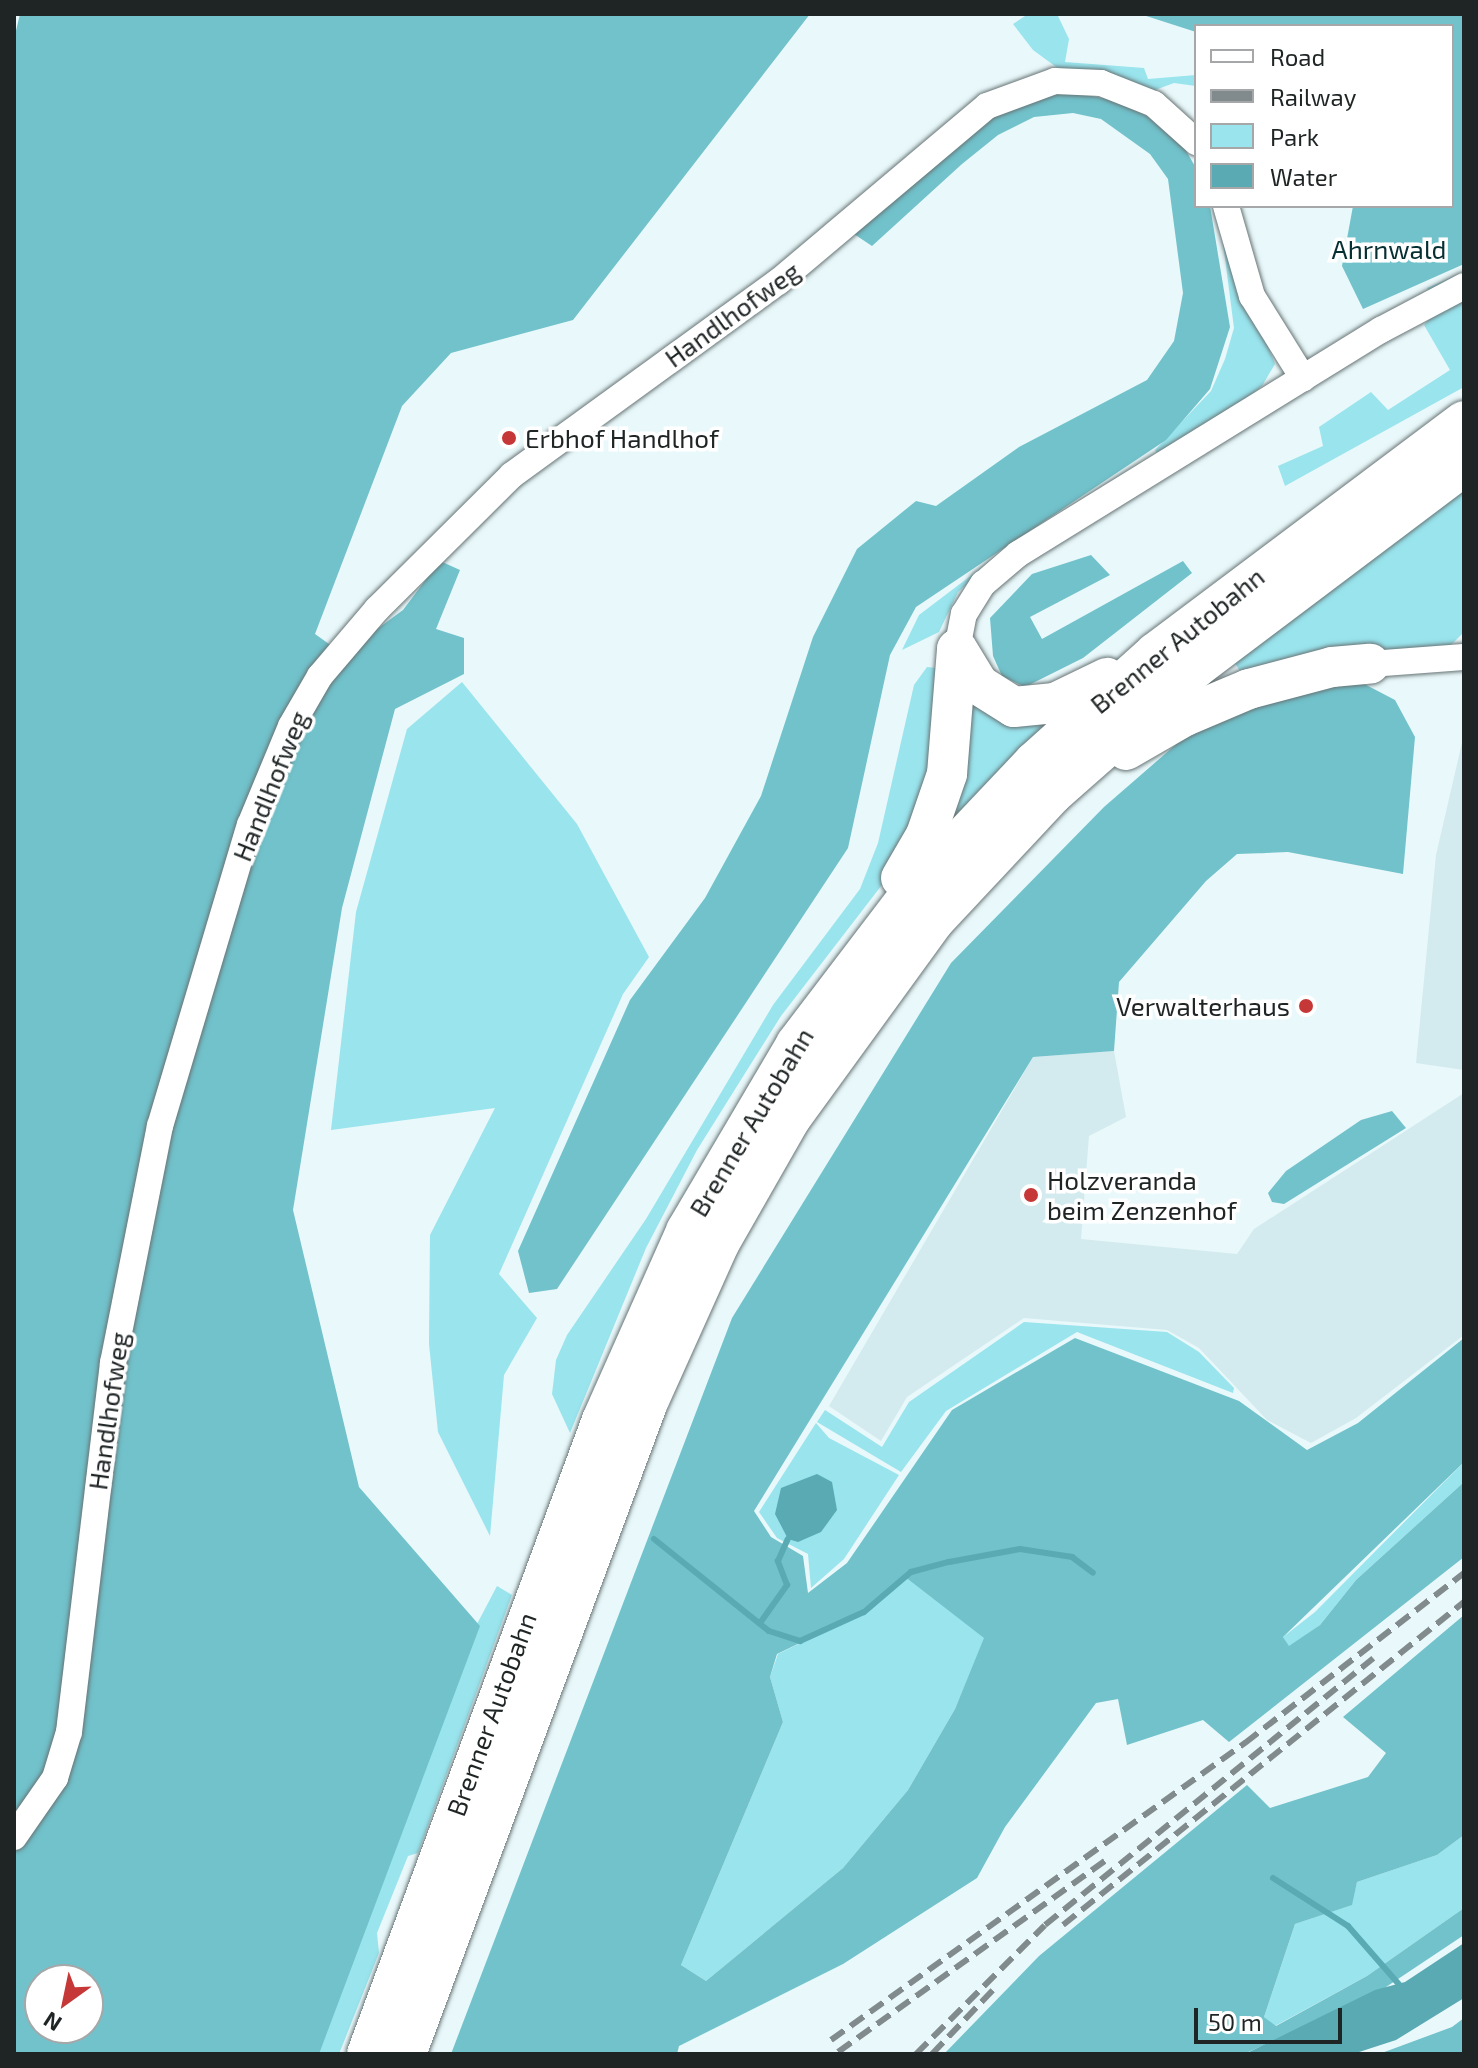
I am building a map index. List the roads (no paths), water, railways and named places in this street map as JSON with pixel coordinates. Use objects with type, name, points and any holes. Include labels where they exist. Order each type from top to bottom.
[{"type":"highway","name":"Brenner Autobahn","points":[[367,2054],[602,1420],[686,1231],[754,1110],[825,1002],[954,844],[1034,762],[1155,653],[1464,421]]},
{"type":"highway","name":"Brenner Autobahn","points":[[406,2054],[626,1458],[719,1244],[791,1118],[935,920],[1054,793],[1197,667],[1464,466]]},
{"type":"highway","points":[[957,649],[987,692],[1025,709],[1067,698],[1155,653]]},
{"type":"highway","points":[[825,1002],[933,817],[951,748],[957,649]]},
{"type":"highway","points":[[1054,793],[1213,703],[1290,676],[1370,664]]},
{"type":"street","name":"Handlhofweg","points":[[14,1837],[51,1785],[66,1748],[108,1391],[160,1126],[250,825],[291,726],[320,676],[377,609],[512,475],[778,282],[987,106],[1055,81],[1101,83],[1154,104],[1194,140]]},
{"type":"street","points":[[1227,208],[1252,296],[1303,378]]},
{"type":"street","points":[[957,649],[964,614],[983,584],[1018,554],[1303,378],[1464,286]]},
{"type":"street","points":[[1370,664],[1464,657]]},
{"type":"water","points":[[817,1474],[832,1482],[837,1510],[821,1532],[798,1542],[788,1539],[775,1514],[781,1488]]},
{"type":"water","points":[[1464,1943],[1464,1998],[1396,2040],[1353,2054],[1245,2054],[1375,1990],[1405,1982]]},
{"type":"waterway","points":[[654,1539],[769,1631],[800,1641],[864,1612],[911,1572],[949,1562],[1020,1549],[1072,1557],[1093,1573]]},
{"type":"waterway","points":[[760,1623],[787,1585],[778,1561],[788,1539]]},
{"type":"waterway","points":[[1273,1878],[1348,1926],[1403,1989]]},
{"type":"railway","points":[[831,2040],[1245,1743],[1464,1573]]},
{"type":"railway","points":[[1063,1925],[1464,1602]]},
{"type":"railway","points":[[916,2054],[1045,1925],[1373,1658]]},
{"type":"railway","points":[[838,2052],[1105,1861]]},
{"type":"railway","points":[[932,2054],[993,1990]]},
{"type":"place","name":"Erbhof Handlhof","points":[[509,438]]},
{"type":"place","name":"Verwalterhaus","points":[[1306,1006]]},
{"type":"place","name":"Holzveranda beim Zenzenhof","points":[[1031,1195]]},
{"type":"park label","name":"Ahrnwald","points":[[1389,249]]}]
